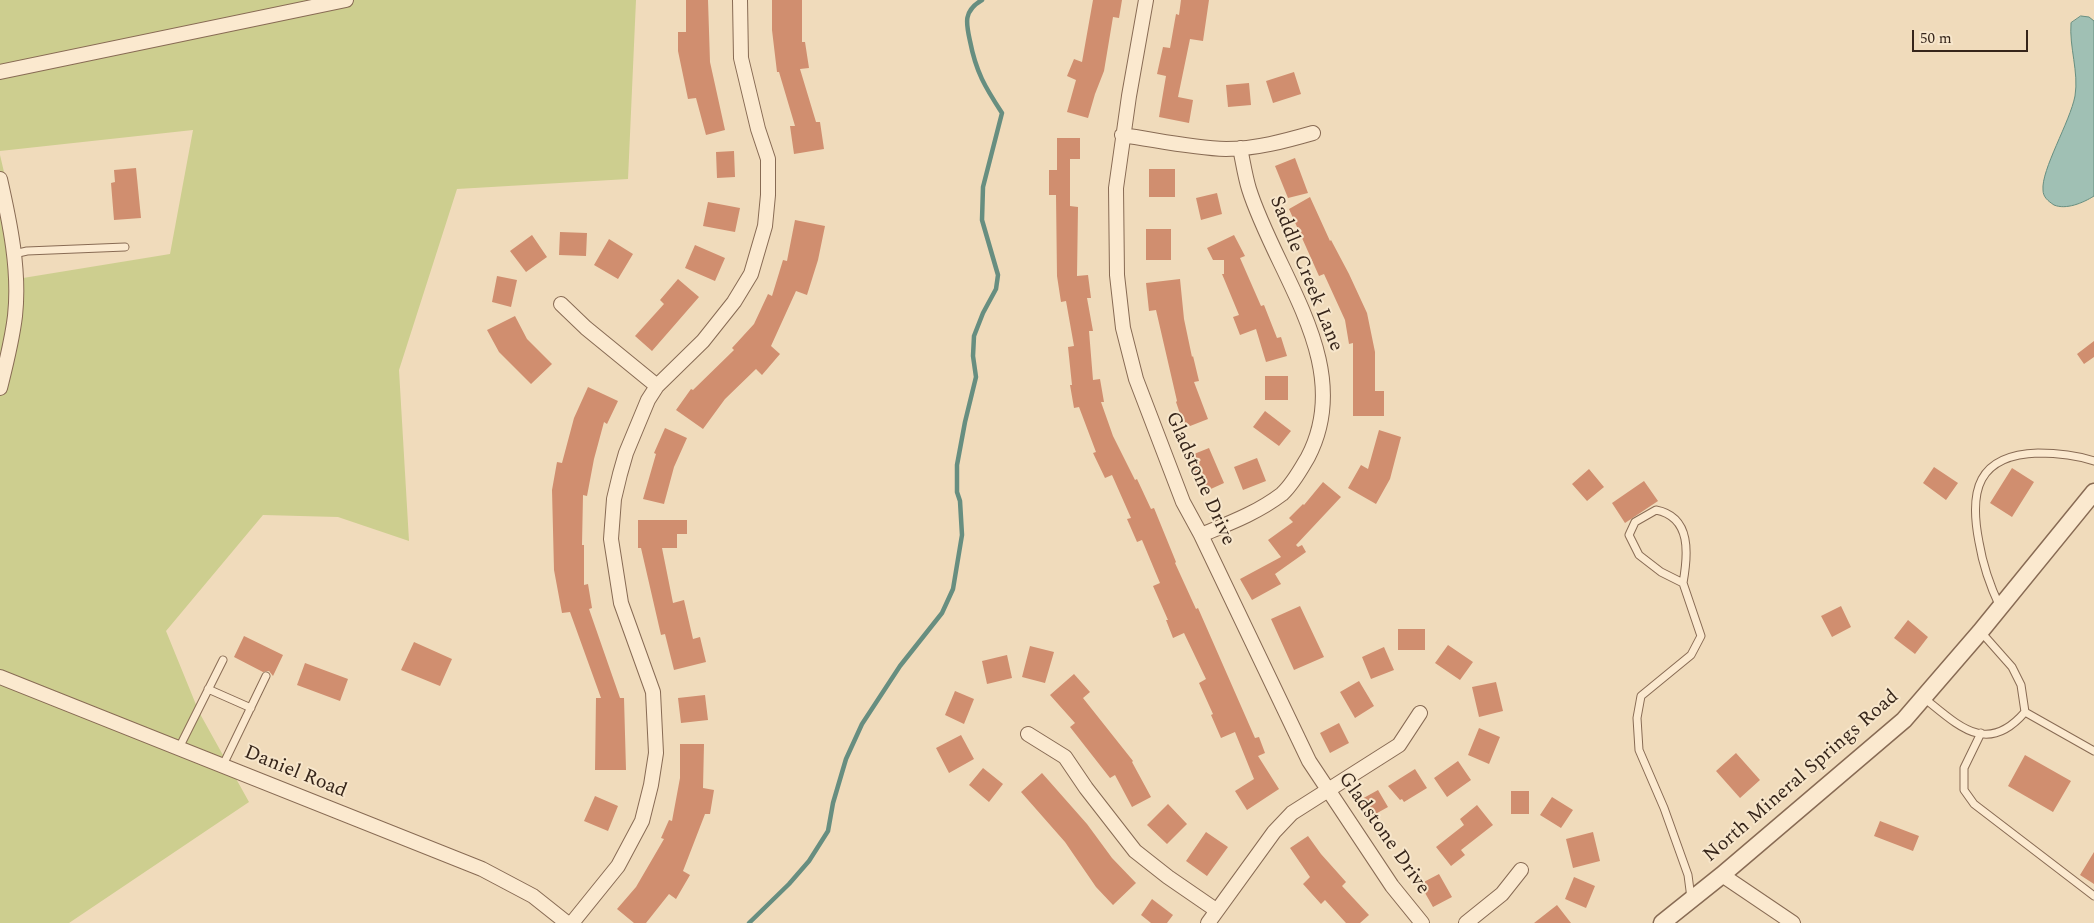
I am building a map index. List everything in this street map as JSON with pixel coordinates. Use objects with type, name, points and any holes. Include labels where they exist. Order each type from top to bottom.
[{"type":"street","points":[[0,72],[346,0]]},
{"type":"street","points":[[572,923],[618,866],[642,821],[651,785],[656,753],[653,692],[621,602],[611,539],[614,499],[620,474],[626,453],[648,400],[657,386],[703,341],[734,302],[751,274],[765,226],[768,195],[768,160],[758,129],[741,58],[740,0]]},
{"type":"street","name":"Gladstone Drive","points":[[1146,0],[1122,135],[1116,188],[1117,274],[1123,328],[1136,379],[1183,502],[1202,535],[1280,704],[1309,761],[1327,791],[1392,886],[1422,923]]},
{"type":"street","points":[[1122,135],[1199,147],[1240,148],[1285,142],[1314,133]]},
{"type":"street","name":"Saddle Creek Lane","points":[[1202,535],[1254,513],[1284,492],[1300,471],[1314,444],[1323,416],[1323,389],[1318,349],[1250,189],[1240,148]]},
{"type":"street","points":[[0,179],[14,254],[16,278],[15,315],[0,388]]},
{"type":"street","points":[[561,304],[586,328],[657,386]]},
{"type":"street","name":"North Mineral Springs Road","points":[[1662,923],[1722,875],[1904,720],[2000,608],[2094,492]]},
{"type":"street","name":"Daniel Road","points":[[0,677],[482,869],[533,896],[567,923]]},
{"type":"street","points":[[1208,923],[1274,832],[1292,813],[1399,745],[1420,713]]},
{"type":"street","points":[[1028,734],[1065,757],[1086,788],[1135,851],[1168,878],[1216,910]]},
{"type":"street","points":[[1466,923],[1502,894],[1522,870]]},
{"type":"street","points":[[1722,875],[1793,923]]},
{"type":"lane","points":[[14,254],[27,251],[125,247]]},
{"type":"lane","points":[[2000,608],[1989,585],[1974,520],[1974,503],[1981,480],[1990,469],[2006,458],[2023,454],[2077,455],[2094,461]]},
{"type":"lane","points":[[1683,583],[1661,572],[1639,555],[1629,535],[1634,522],[1656,510],[1666,512],[1678,521],[1684,537],[1687,558],[1683,583],[1702,636],[1691,655],[1642,696],[1637,718],[1639,750],[1664,808],[1688,875],[1691,898]]},
{"type":"lane","points":[[1924,698],[1968,730],[1993,735],[2013,726],[2025,712],[2021,685],[2012,667],[1980,632]]},
{"type":"lane","points":[[179,748],[223,660]]},
{"type":"lane","points":[[223,765],[266,676]]},
{"type":"lane","points":[[208,689],[251,708]]},
{"type":"lane","points":[[2025,712],[2094,751]]},
{"type":"lane","points":[[1981,733],[1964,768],[1964,790],[1974,804],[2094,896]]},
{"type":"green space","points":[[0,0],[636,0],[628,179],[457,189],[399,370],[409,541],[338,517],[263,515],[166,631],[199,712],[249,802],[69,923],[0,923],[0,155],[8,189],[23,278],[170,254],[193,130],[0,151]]},
{"type":"shaded area","points":[[2081,16],[2089,17],[2094,21],[2094,196],[2085,201],[2064,207],[2054,205],[2045,197],[2043,190],[2046,171],[2068,119],[2075,96],[2076,78],[2071,41],[2071,23]]},
{"type":"building","points":[[686,0],[708,0],[710,62],[725,130],[706,135],[696,98],[688,99],[678,51],[678,32],[686,32]]},
{"type":"building","points":[[772,0],[802,0],[802,42],[805,42],[809,68],[800,69],[816,122],[820,122],[824,149],[794,154],[790,126],[795,126],[779,72],[777,72],[772,30]]},
{"type":"building","points":[[1093,0],[1122,0],[1119,18],[1113,17],[1104,71],[1088,118],[1067,112],[1076,80],[1067,76],[1074,59],[1082,62]]},
{"type":"building","points":[[1181,0],[1209,0],[1203,41],[1190,39],[1178,97],[1193,100],[1189,123],[1159,117],[1166,76],[1157,74],[1163,47],[1170,48],[1176,14],[1179,15]]},
{"type":"building","points":[[1294,72],[1301,94],[1273,103],[1266,81]]},
{"type":"building","points":[[1249,83],[1251,105],[1228,107],[1226,85]]},
{"type":"building","points":[[1057,138],[1080,138],[1080,159],[1070,159],[1070,206],[1078,207],[1077,276],[1088,275],[1091,298],[1087,298],[1093,331],[1089,331],[1093,380],[1100,379],[1104,402],[1101,402],[1113,436],[1151,509],[1154,508],[1175,563],[1196,609],[1198,608],[1255,738],[1259,737],[1265,753],[1258,756],[1279,789],[1247,810],[1235,791],[1254,779],[1235,732],[1221,738],[1199,683],[1206,679],[1184,633],[1173,638],[1166,620],[1168,620],[1153,586],[1160,583],[1142,540],[1137,542],[1127,519],[1131,518],[1112,475],[1105,478],[1093,453],[1096,452],[1079,407],[1074,408],[1070,385],[1072,385],[1068,347],[1074,346],[1066,301],[1061,302],[1057,276],[1056,195],[1049,195],[1049,170],[1057,170]]},
{"type":"building","points":[[734,151],[735,177],[717,178],[716,152]]},
{"type":"building","points":[[1295,158],[1308,193],[1288,198],[1275,166]]},
{"type":"building","points":[[136,168],[141,218],[114,220],[111,183],[115,182],[114,170]]},
{"type":"building","points":[[1149,169],[1175,169],[1175,197],[1149,197]]},
{"type":"building","points":[[1217,193],[1222,214],[1201,220],[1196,198]]},
{"type":"building","points":[[1310,197],[1367,313],[1375,352],[1375,391],[1384,391],[1384,416],[1353,416],[1353,343],[1349,344],[1345,320],[1324,274],[1319,276],[1289,209]]},
{"type":"building","points":[[708,202],[740,208],[735,232],[703,226]]},
{"type":"building","points":[[795,220],[825,226],[818,260],[807,295],[796,291],[771,346],[780,354],[762,375],[756,369],[725,399],[703,429],[676,410],[691,389],[693,390],[734,350],[732,348],[754,324],[768,294],[772,296],[783,260],[787,261]]},
{"type":"building","points":[[1146,229],[1171,229],[1171,260],[1146,260]]},
{"type":"building","points":[[560,232],[587,233],[586,256],[559,255]]},
{"type":"building","points":[[532,235],[547,257],[526,272],[510,251]]},
{"type":"building","points":[[1234,235],[1245,256],[1240,258],[1261,306],[1264,305],[1277,338],[1281,337],[1287,356],[1266,362],[1256,329],[1240,335],[1233,317],[1239,315],[1222,274],[1224,274],[1224,260],[1213,260],[1207,248]]},
{"type":"building","points":[[609,239],[633,254],[618,279],[594,265]]},
{"type":"building","points":[[695,245],[725,258],[715,281],[685,268]]},
{"type":"building","points":[[497,276],[517,280],[511,307],[492,302]]},
{"type":"building","points":[[678,279],[699,297],[652,351],[635,336],[664,304],[660,300]]},
{"type":"building","points":[[1180,279],[1184,319],[1199,381],[1194,382],[1208,419],[1185,428],[1176,402],[1156,310],[1149,311],[1146,283]]},
{"type":"building","points":[[515,316],[527,339],[552,364],[531,384],[499,352],[487,330]]},
{"type":"building","points":[[2094,341],[2094,357],[2084,364],[2077,354]]},
{"type":"building","points":[[1265,376],[1288,376],[1288,400],[1265,400]]},
{"type":"building","points":[[588,387],[618,401],[607,424],[604,422],[587,496],[583,495],[582,545],[584,545],[584,585],[588,584],[592,608],[589,609],[620,698],[624,698],[626,770],[595,770],[596,698],[601,698],[570,612],[562,613],[554,570],[552,490],[557,462],[562,463],[574,418]]},
{"type":"building","points":[[1265,411],[1291,431],[1279,446],[1253,427]]},
{"type":"building","points":[[665,428],[687,438],[674,467],[664,504],[643,499],[656,454],[654,453]]},
{"type":"building","points":[[1379,430],[1401,437],[1390,479],[1376,504],[1348,488],[1361,465],[1368,469]]},
{"type":"building","points":[[1209,448],[1224,483],[1202,493],[1190,466],[1198,462],[1194,454]]},
{"type":"building","points":[[1257,458],[1266,481],[1243,490],[1234,467]]},
{"type":"building","points":[[1934,467],[1958,483],[1946,500],[1923,483]]},
{"type":"building","points":[[2012,468],[2034,482],[2012,517],[1990,503]]},
{"type":"building","points":[[1589,469],[1604,487],[1587,501],[1572,484]]},
{"type":"building","points":[[1644,481],[1658,501],[1625,523],[1612,503]]},
{"type":"building","points":[[1323,482],[1341,497],[1296,545],[1298,547],[1302,545],[1306,552],[1275,574],[1281,584],[1252,600],[1240,579],[1281,557],[1268,540],[1293,522],[1289,518],[1304,505]]},
{"type":"building","points":[[638,520],[687,520],[687,534],[677,534],[677,548],[662,548],[673,603],[684,600],[693,639],[700,637],[706,662],[674,670],[665,634],[661,635],[641,548],[638,548]]},
{"type":"building","points":[[1300,606],[1324,657],[1294,670],[1271,619]]},
{"type":"building","points":[[1841,606],[1851,627],[1832,637],[1821,616]]},
{"type":"building","points":[[1908,620],[1928,637],[1915,654],[1894,638]]},
{"type":"building","points":[[1398,629],[1425,629],[1425,650],[1398,650]]},
{"type":"building","points":[[244,636],[283,655],[273,676],[269,671],[263,672],[234,657]]},
{"type":"building","points":[[414,642],[452,659],[440,686],[401,670]]},
{"type":"building","points":[[1448,645],[1473,662],[1460,680],[1435,663]]},
{"type":"building","points":[[1030,646],[1054,652],[1045,683],[1022,677]]},
{"type":"building","points":[[1384,647],[1394,670],[1371,679],[1362,657]]},
{"type":"building","points":[[1007,655],[1012,678],[987,684],[982,661]]},
{"type":"building","points":[[305,663],[348,679],[340,701],[297,685]]},
{"type":"building","points":[[1074,674],[1090,692],[1083,698],[1133,761],[1151,797],[1132,807],[1115,775],[1110,778],[1070,727],[1075,723],[1050,695]]},
{"type":"building","points":[[1359,681],[1374,706],[1355,718],[1340,692]]},
{"type":"building","points":[[1496,682],[1503,711],[1479,717],[1472,687]]},
{"type":"building","points":[[955,691],[974,699],[964,724],[945,715]]},
{"type":"building","points":[[705,695],[708,720],[681,723],[678,698]]},
{"type":"building","points":[[1339,723],[1349,743],[1330,753],[1320,733]]},
{"type":"building","points":[[1479,728],[1500,737],[1489,764],[1468,755]]},
{"type":"building","points":[[961,735],[974,759],[949,773],[936,748]]},
{"type":"building","points":[[680,744],[704,744],[703,788],[714,790],[710,814],[705,814],[683,871],[690,875],[676,899],[669,894],[646,923],[634,923],[617,909],[636,887],[664,839],[661,838],[669,820],[672,821],[680,778]]},
{"type":"building","points":[[1736,753],[1760,780],[1740,798],[1716,771]]},
{"type":"building","points":[[2025,755],[2071,781],[2053,812],[2008,786]]},
{"type":"building","points":[[1458,761],[1471,780],[1447,797],[1434,778]]},
{"type":"building","points":[[983,768],[1003,784],[989,802],[969,785]]},
{"type":"building","points":[[1415,769],[1427,788],[1404,802],[1388,786]]},
{"type":"building","points":[[1042,773],[1087,824],[1112,858],[1136,883],[1113,905],[1096,887],[1065,842],[1021,792]]},
{"type":"building","points":[[1378,790],[1388,807],[1370,817],[1360,800]]},
{"type":"building","points":[[1511,791],[1529,791],[1529,814],[1511,814]]},
{"type":"building","points":[[595,796],[618,806],[608,831],[584,821]]},
{"type":"building","points":[[1552,797],[1573,810],[1561,828],[1540,815]]},
{"type":"building","points":[[1168,804],[1187,824],[1167,844],[1147,825]]},
{"type":"building","points":[[1477,805],[1493,825],[1461,850],[1465,855],[1451,866],[1436,847],[1464,825],[1460,819]]},
{"type":"building","points":[[1880,821],[1919,836],[1913,851],[1874,836]]},
{"type":"building","points":[[1206,832],[1228,847],[1207,876],[1186,861]]},
{"type":"building","points":[[1593,832],[1600,861],[1573,868],[1566,839]]},
{"type":"building","points":[[1308,836],[1346,882],[1342,886],[1369,915],[1360,923],[1346,923],[1325,900],[1321,904],[1303,884],[1310,877],[1290,848]]},
{"type":"building","points":[[2094,852],[2094,884],[2080,875]]},
{"type":"building","points":[[1439,874],[1452,897],[1433,907],[1420,884]]},
{"type":"building","points":[[1574,877],[1595,886],[1586,908],[1565,899]]},
{"type":"building","points":[[1152,899],[1173,915],[1167,923],[1151,923],[1141,915]]},
{"type":"building","points":[[1557,905],[1571,923],[1534,923]]},
{"type":"waterway","points":[[749,923],[789,884],[809,861],[828,831],[833,803],[846,759],[862,724],[900,666],[942,613],[953,589],[962,535],[960,501],[957,492],[957,465],[976,377],[973,356],[974,336],[983,313],[996,289],[998,275],[982,220],[983,187],[1002,113],[978,71],[972,52],[967,23],[969,13],[982,0]]}]
